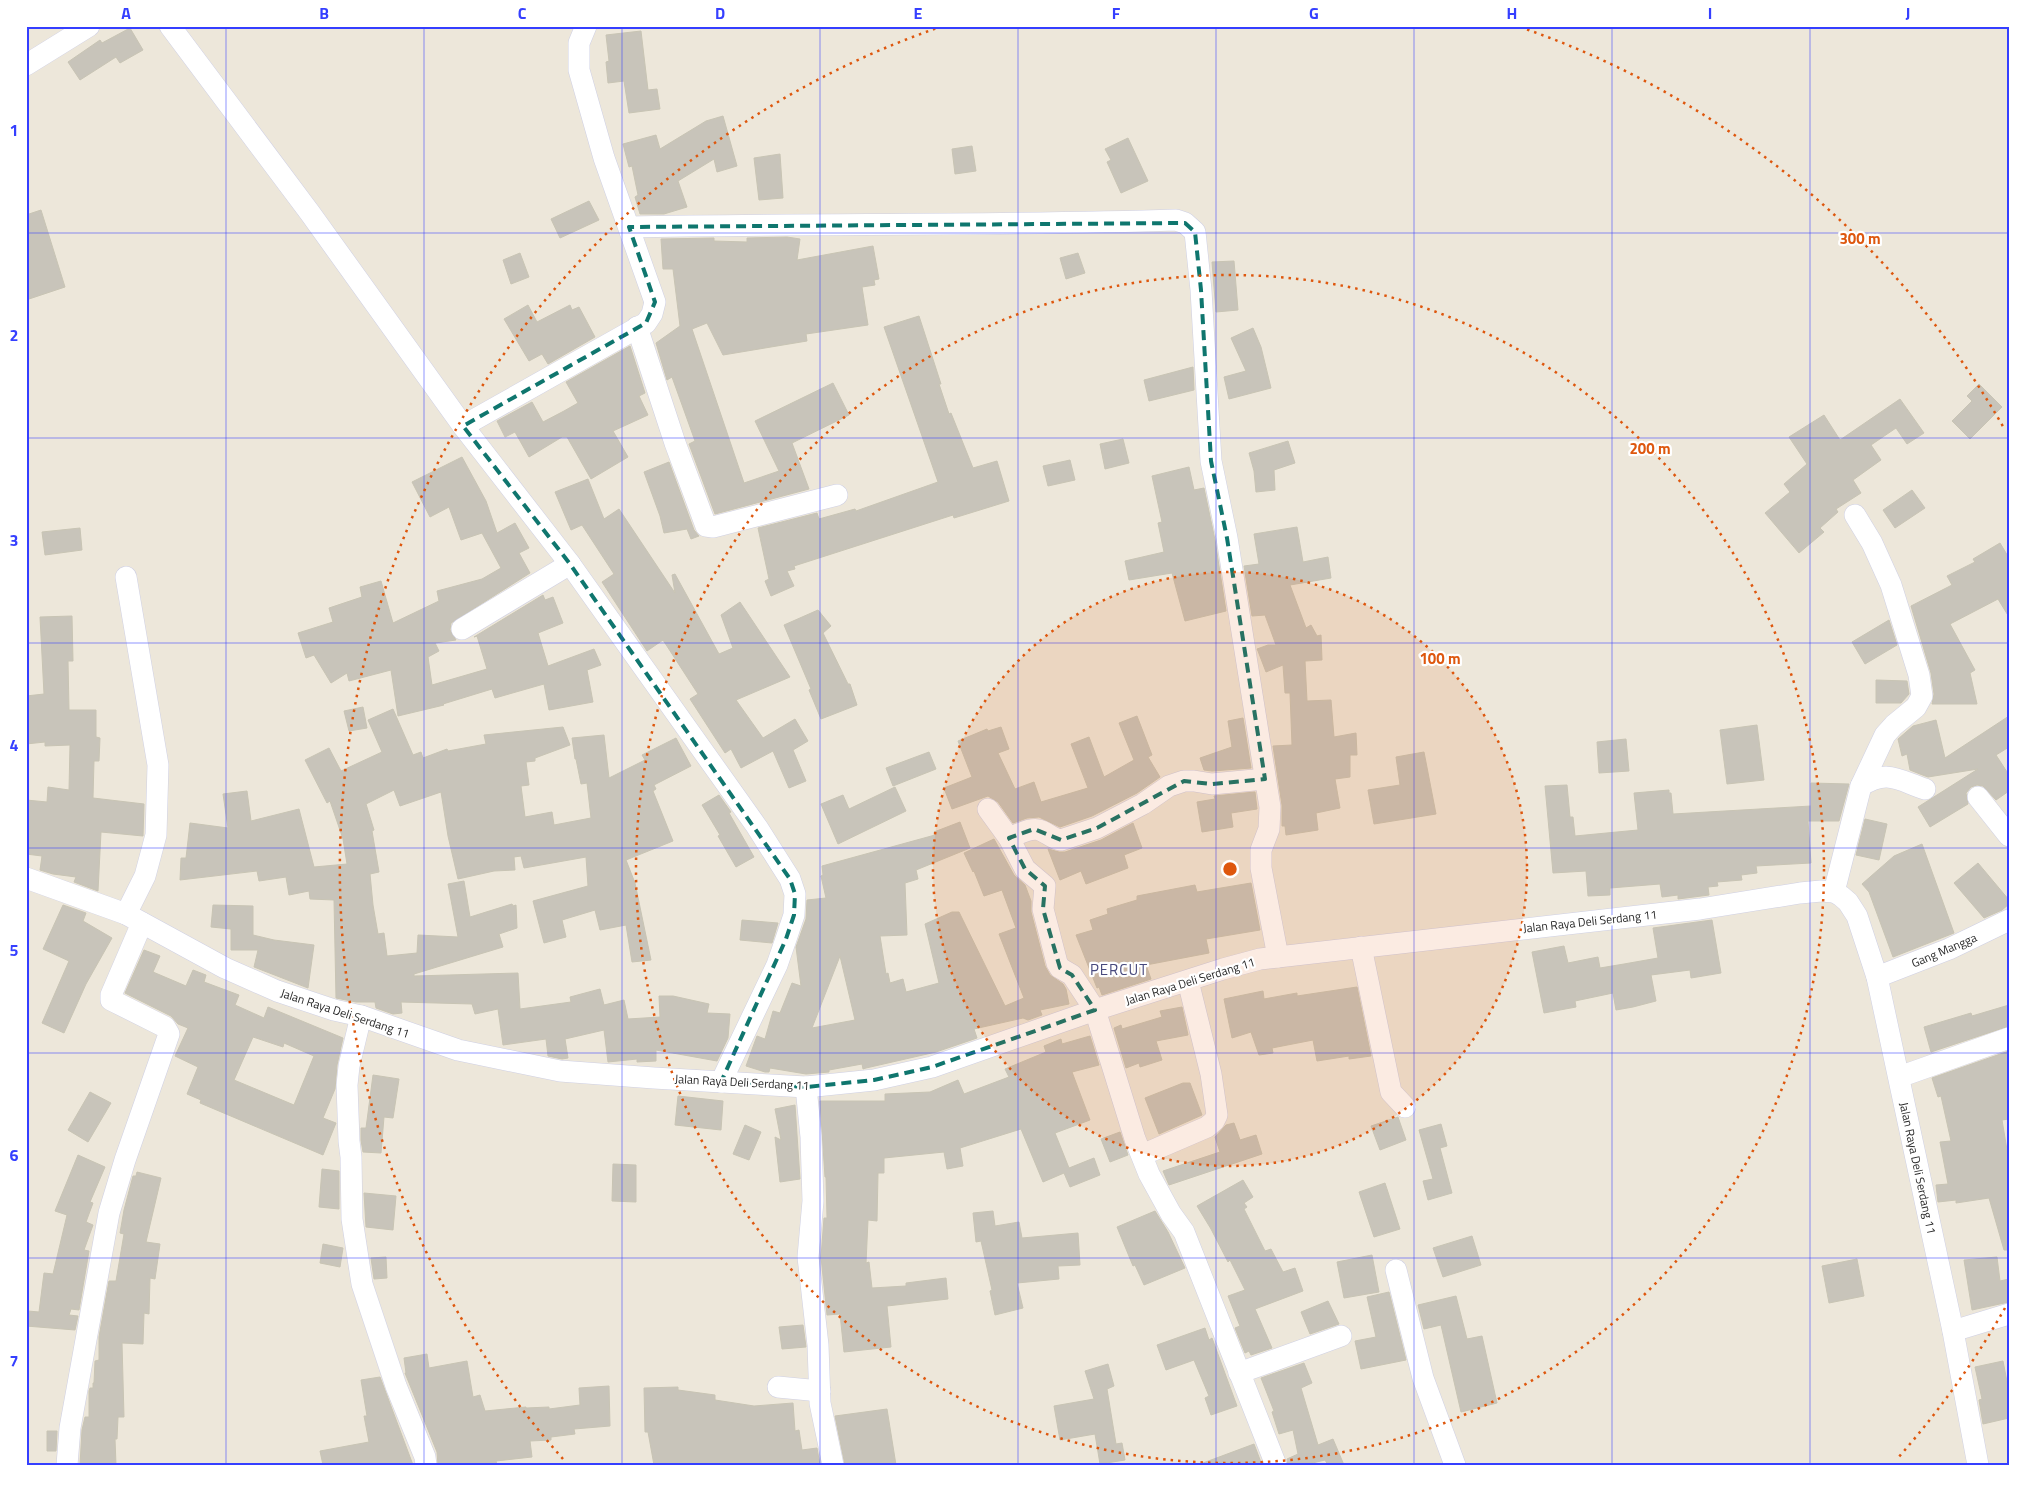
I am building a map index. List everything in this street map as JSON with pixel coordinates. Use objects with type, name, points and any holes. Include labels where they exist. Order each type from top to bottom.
[{"type":"street","points":[[26,65],[89,26]]},
{"type":"street","points":[[170,26],[310,213],[463,426],[570,564],[757,827],[790,879],[795,894],[794,915],[777,965],[721,1082]]},
{"type":"street","points":[[463,426],[646,323],[652,314],[655,302],[604,158],[579,70],[579,43],[586,26]]},
{"type":"street","points":[[629,227],[778,223],[1042,224],[1176,220],[1191,226],[1195,232],[1201,290],[1211,461],[1227,538],[1271,818],[1261,850],[1261,868],[1278,957]]},
{"type":"street","points":[[637,328],[675,442],[706,526],[713,527],[837,495]]},
{"type":"street","points":[[1834,892],[1860,786],[1885,735],[1894,725],[1916,708],[1922,696],[1919,675],[1892,585],[1856,515]]},
{"type":"street","points":[[462,629],[570,564]]},
{"type":"street","points":[[67,1465],[70,1428],[109,1213],[125,1160],[169,1034],[165,1027],[111,1000],[156,835],[158,765],[126,577]]},
{"type":"street","points":[[1860,786],[1872,779],[1886,776],[1925,789]]},
{"type":"street","points":[[1009,838],[1034,829],[1041,830],[1061,840],[1097,828],[1143,804],[1169,786],[1184,781],[1194,780],[1212,784],[1265,779]]},
{"type":"street","points":[[1978,797],[2009,836]]},
{"type":"street","points":[[988,809],[1009,838],[1025,869],[1045,886],[1043,909],[1057,963],[1060,968],[1072,974],[1095,1010],[1135,1139],[1159,1195],[1184,1232],[1276,1465]]},
{"type":"street","name":"Jalan Raya Deli Serdang 11","points":[[26,878],[134,919],[225,968],[277,991],[334,1010],[361,1016],[458,1050],[560,1071],[806,1086],[874,1080],[916,1072],[1095,1010],[1260,959],[1691,910],[1800,893],[1834,892],[1848,902],[1857,916],[1877,977],[1953,1331],[1978,1465]]},
{"type":"street","name":"Gang Mangga","points":[[1877,977],[1948,949],[2009,920]]},
{"type":"street","points":[[1361,947],[1391,1092],[1397,1101],[1405,1107]]},
{"type":"street","points":[[1142,1156],[1207,1127],[1214,1121],[1217,1115],[1210,1074],[1188,981]]},
{"type":"street","points":[[361,1016],[349,1066],[347,1086],[352,1219],[362,1284],[396,1386],[425,1457],[426,1465]]},
{"type":"street","points":[[1899,1077],[2009,1038]]},
{"type":"street","points":[[806,1086],[811,1137],[813,1200],[808,1257],[818,1345],[820,1403],[833,1465]]},
{"type":"street","points":[[1396,1270],[1423,1378],[1455,1465]]},
{"type":"street","points":[[1953,1331],[2009,1314]]},
{"type":"street","points":[[1239,1374],[1341,1336]]},
{"type":"street","points":[[778,1387],[820,1391]]},
{"type":"highlighted area","points":[[1185,223],[1195,232],[1201,290],[1211,461],[1227,538],[1265,779],[1212,784],[1184,781],[1097,828],[1061,840],[1034,829],[1009,838],[1025,869],[1045,886],[1043,909],[1060,968],[1072,975],[1095,1010],[932,1067],[874,1080],[806,1087],[721,1082],[786,939],[794,915],[795,894],[790,879],[570,564],[463,426],[646,323],[655,302],[629,227]]},
{"type":"building","points":[[130,28],[143,50],[120,63],[116,57],[80,80],[68,62],[100,40],[102,43]]},
{"type":"building","points":[[641,31],[648,90],[657,89],[660,109],[629,113],[624,81],[608,83],[606,62],[609,61],[606,35]]},
{"type":"building","points":[[723,116],[737,166],[717,172],[714,159],[678,181],[687,207],[664,214],[640,214],[635,197],[638,195],[632,166],[629,167],[623,144],[656,135],[660,149],[706,121]]},
{"type":"building","points":[[1128,138],[1148,181],[1121,193],[1107,162],[1111,160],[1105,149]]},
{"type":"building","points":[[972,146],[976,171],[955,174],[952,149]]},
{"type":"building","points":[[780,154],[783,198],[759,200],[754,158]]},
{"type":"building","points":[[589,201],[599,220],[560,238],[551,219]]},
{"type":"building","points":[[41,210],[65,287],[26,300],[26,215]]},
{"type":"building","points":[[787,237],[800,239],[797,260],[873,246],[879,279],[874,280],[875,285],[862,287],[868,325],[806,334],[807,341],[723,355],[707,323],[692,329],[744,483],[779,471],[755,421],[833,383],[849,415],[792,443],[809,489],[715,514],[689,444],[695,441],[672,377],[667,380],[656,343],[680,326],[673,269],[663,269],[661,239],[714,238],[714,241],[747,242],[747,238]]},
{"type":"building","points":[[520,253],[529,277],[511,284],[503,260]]},
{"type":"building","points":[[1078,253],[1085,273],[1066,279],[1060,258]]},
{"type":"building","points":[[1234,261],[1238,310],[1216,312],[1212,262]]},
{"type":"building","points":[[528,305],[537,322],[570,305],[572,310],[579,307],[595,337],[548,364],[542,354],[529,361],[504,319]]},
{"type":"building","points":[[919,316],[949,414],[951,413],[973,468],[997,461],[1009,501],[954,518],[953,515],[794,566],[795,569],[787,571],[794,586],[771,596],[765,581],[769,579],[758,528],[817,513],[819,519],[855,509],[856,511],[938,482],[884,327]]},
{"type":"building","points":[[1253,328],[1261,347],[1271,388],[1229,399],[1224,377],[1246,371],[1231,338]]},
{"type":"building","points":[[630,346],[645,393],[639,396],[648,415],[613,431],[628,457],[591,479],[567,437],[562,437],[529,457],[515,432],[505,437],[497,421],[532,402],[543,422],[564,411],[578,403],[566,382]]},
{"type":"building","points":[[1193,367],[1194,390],[1149,401],[1144,380]]},
{"type":"building","points":[[1979,384],[2002,407],[1970,439],[1952,421],[1972,401],[1967,396]]},
{"type":"building","points":[[1900,399],[1924,433],[1907,444],[1896,428],[1871,445],[1881,460],[1853,480],[1861,493],[1836,509],[1838,512],[1820,528],[1824,532],[1799,553],[1765,513],[1790,492],[1784,484],[1807,464],[1789,437],[1824,415],[1840,440]]},
{"type":"building","points":[[1123,439],[1129,463],[1105,469],[1100,444]]},
{"type":"building","points":[[1288,441],[1295,463],[1274,470],[1275,490],[1256,492],[1254,471],[1249,453]]},
{"type":"building","points":[[462,457],[486,501],[497,533],[515,523],[529,548],[519,553],[530,573],[451,623],[450,630],[456,640],[435,643],[439,651],[428,657],[432,685],[487,669],[477,636],[474,637],[543,595],[545,600],[553,597],[563,623],[538,633],[548,666],[594,649],[601,665],[587,670],[593,702],[549,710],[544,684],[495,698],[492,689],[444,705],[398,716],[391,670],[349,681],[347,673],[331,683],[314,655],[306,658],[298,633],[333,622],[329,608],[362,597],[360,587],[381,581],[393,623],[439,601],[437,591],[482,579],[501,568],[482,533],[461,540],[449,507],[430,517],[412,482]]},
{"type":"building","points":[[1070,460],[1075,480],[1048,486],[1043,466]]},
{"type":"building","points":[[669,462],[694,530],[699,536],[691,539],[687,529],[664,533],[644,472]]},
{"type":"building","points":[[1189,467],[1194,490],[1204,488],[1215,540],[1226,611],[1185,621],[1172,573],[1129,580],[1125,561],[1164,552],[1158,523],[1162,522],[1152,476]]},
{"type":"building","points":[[588,479],[604,519],[619,509],[675,593],[672,575],[675,574],[719,654],[733,648],[721,615],[740,602],[790,677],[736,700],[763,738],[795,719],[808,741],[793,750],[806,781],[789,788],[773,751],[741,768],[731,749],[725,753],[690,699],[698,694],[663,640],[647,651],[602,582],[614,574],[582,525],[571,530],[555,492]]},
{"type":"building","points":[[1912,490],[1925,508],[1895,528],[1883,510]]},
{"type":"building","points":[[1297,527],[1303,562],[1328,557],[1331,578],[1290,585],[1306,628],[1311,625],[1317,636],[1321,635],[1322,660],[1305,661],[1307,701],[1331,700],[1334,737],[1356,733],[1357,755],[1350,755],[1350,777],[1335,779],[1340,808],[1316,813],[1318,830],[1286,835],[1285,826],[1282,826],[1282,805],[1273,746],[1292,745],[1290,693],[1285,693],[1283,665],[1266,672],[1257,649],[1268,645],[1276,645],[1265,615],[1252,616],[1244,566],[1259,564],[1254,534]]},
{"type":"building","points":[[80,528],[82,550],[45,555],[42,532]]},
{"type":"building","points":[[2000,543],[2009,558],[2009,617],[1998,599],[1950,624],[1975,670],[1970,673],[1977,704],[1932,704],[1934,694],[1931,673],[1911,606],[1952,585],[1947,576],[1975,562],[1973,559]]},
{"type":"building","points":[[818,610],[831,626],[823,633],[848,684],[850,684],[857,705],[821,719],[809,690],[811,689],[784,625]]},
{"type":"building","points":[[72,616],[73,661],[68,661],[69,710],[96,710],[96,737],[100,738],[99,761],[94,761],[93,798],[144,804],[143,836],[101,832],[98,891],[74,882],[76,877],[40,870],[42,856],[26,854],[26,800],[47,802],[48,787],[69,790],[70,745],[45,746],[45,742],[26,744],[26,696],[44,694],[40,617]]},
{"type":"building","points":[[1889,620],[1897,645],[1865,664],[1852,642]]},
{"type":"building","points":[[1876,680],[1907,681],[1909,694],[1901,703],[1876,703]]},
{"type":"building","points":[[363,707],[367,728],[349,731],[344,711]]},
{"type":"building","points":[[393,709],[413,755],[421,752],[423,758],[447,749],[448,751],[486,744],[484,735],[563,727],[570,745],[535,758],[535,761],[526,762],[529,785],[521,786],[525,817],[552,812],[554,825],[591,818],[587,783],[581,784],[572,738],[604,735],[609,778],[645,760],[642,755],[676,738],[691,766],[654,785],[656,789],[653,791],[673,841],[626,860],[635,883],[651,960],[632,962],[626,925],[600,930],[595,910],[562,920],[566,937],[544,943],[533,901],[588,886],[586,857],[524,868],[521,856],[514,857],[515,870],[494,871],[458,879],[448,836],[441,792],[400,806],[394,790],[366,804],[374,830],[372,831],[379,872],[370,874],[373,905],[378,934],[384,933],[387,956],[417,953],[418,935],[458,937],[448,884],[464,881],[470,917],[512,904],[513,906],[516,905],[517,928],[499,934],[503,947],[414,974],[414,976],[518,973],[520,1009],[571,1002],[570,997],[600,989],[604,1005],[624,1000],[628,1019],[660,1017],[659,996],[673,996],[709,1004],[707,1013],[730,1014],[728,1038],[717,1061],[656,1050],[656,1061],[637,1062],[637,1059],[608,1062],[604,1030],[565,1039],[568,1058],[562,1059],[548,1056],[546,1039],[503,1045],[498,1009],[475,1014],[472,1004],[401,1002],[402,1013],[393,1014],[376,1008],[375,1002],[356,1002],[336,998],[334,900],[310,899],[309,891],[289,895],[286,877],[259,881],[257,871],[180,880],[181,858],[186,858],[190,823],[228,828],[223,794],[247,791],[251,821],[299,809],[314,867],[347,864],[343,839],[330,801],[327,803],[305,760],[329,748],[341,771],[382,752],[368,720]]},
{"type":"building","points":[[1137,716],[1152,755],[1148,757],[1160,777],[1137,793],[1092,816],[1060,827],[1039,817],[1027,818],[1013,823],[998,802],[988,796],[952,809],[944,788],[972,777],[958,741],[987,729],[988,731],[1001,727],[1009,749],[998,753],[1015,789],[1034,782],[1041,802],[1088,788],[1071,744],[1089,737],[1104,777],[1134,760],[1119,723]]},
{"type":"building","points":[[2009,716],[2009,747],[1996,755],[2009,775],[2009,791],[1996,800],[1983,786],[1971,787],[1966,793],[1968,804],[1930,827],[1918,807],[1978,769],[1928,777],[1920,774],[1910,770],[1907,754],[1902,756],[1898,739],[1913,726],[1936,720],[1945,758]]},
{"type":"building","points":[[1243,718],[1251,768],[1204,770],[1200,758],[1232,747],[1228,721]]},
{"type":"building","points":[[1757,725],[1764,780],[1727,784],[1720,730]]},
{"type":"building","points":[[1626,739],[1629,771],[1599,773],[1597,742]]},
{"type":"building","points":[[929,752],[936,769],[893,786],[886,768]]},
{"type":"building","points":[[1424,752],[1436,814],[1374,824],[1368,790],[1400,785],[1396,757]]},
{"type":"building","points":[[1811,783],[1849,784],[1839,821],[1808,821],[1811,863],[1756,866],[1757,873],[1741,875],[1742,880],[1717,882],[1718,886],[1708,887],[1709,895],[1678,899],[1678,895],[1662,897],[1660,884],[1610,888],[1610,895],[1588,896],[1586,871],[1553,873],[1545,786],[1567,785],[1570,817],[1573,817],[1575,836],[1638,830],[1634,793],[1669,790],[1673,814],[1811,806]]},
{"type":"building","points":[[895,787],[906,811],[838,844],[821,804],[843,795],[849,809]]},
{"type":"building","points":[[1255,792],[1257,809],[1231,813],[1233,827],[1202,832],[1197,802],[1215,799],[1214,796]]},
{"type":"building","points":[[719,795],[731,812],[729,813],[754,857],[736,867],[702,805]]},
{"type":"building","points":[[1865,819],[1887,824],[1879,860],[1856,855]]},
{"type":"building","points":[[960,822],[970,848],[916,870],[918,879],[905,883],[907,935],[880,936],[886,974],[888,973],[890,983],[903,979],[906,992],[939,983],[925,924],[952,912],[959,912],[1005,1006],[1024,998],[999,934],[1016,928],[1002,890],[984,896],[964,853],[994,839],[1014,875],[1025,885],[1031,901],[1031,912],[1045,966],[1050,975],[1063,984],[1069,1004],[1040,1010],[1042,1015],[1028,1020],[1023,1018],[974,1029],[977,1038],[936,1052],[863,1069],[862,1064],[829,1070],[829,1072],[806,1074],[770,1068],[769,1072],[765,1072],[746,1066],[757,1036],[765,1039],[773,1011],[780,1013],[792,983],[801,986],[796,947],[806,919],[807,900],[826,898],[821,876],[823,875],[822,866],[935,835],[934,832]],"holes":[[[840,956],[855,1020],[812,1028]]]},
{"type":"building","points":[[1133,823],[1142,848],[1124,855],[1128,868],[1086,884],[1081,871],[1060,880],[1048,849],[1065,852],[1101,840]]},
{"type":"building","points":[[1922,844],[1954,933],[1893,957],[1869,892],[1862,884],[1894,856]]},
{"type":"building","points":[[1978,863],[2009,900],[2009,904],[2002,910],[1984,918],[1954,883]]},
{"type":"building","points":[[1251,883],[1260,930],[1206,939],[1209,953],[1146,965],[1151,979],[1102,995],[1099,987],[1097,988],[1076,935],[1093,930],[1090,920],[1108,914],[1107,909],[1137,900],[1137,896],[1195,885],[1197,892]]},
{"type":"building","points":[[63,905],[86,913],[83,921],[112,938],[86,984],[64,1033],[42,1023],[69,961],[43,949]]},
{"type":"building","points":[[213,905],[253,906],[253,935],[274,940],[314,945],[308,988],[254,967],[258,950],[231,950],[231,929],[211,927]]},
{"type":"building","points":[[742,920],[778,923],[772,943],[740,940]]},
{"type":"building","points":[[1712,920],[1721,973],[1691,978],[1690,970],[1651,975],[1656,1001],[1633,1007],[1616,1010],[1613,993],[1575,1001],[1576,1007],[1544,1013],[1532,952],[1564,946],[1568,963],[1598,957],[1600,968],[1658,958],[1653,928]]},
{"type":"building","points":[[144,950],[160,956],[153,972],[186,986],[193,970],[206,975],[204,982],[239,995],[235,1005],[264,1018],[268,1007],[343,1038],[337,1065],[335,1089],[323,1118],[336,1123],[323,1155],[200,1103],[201,1100],[187,1094],[198,1067],[175,1056],[188,1028],[178,1024],[171,1016],[125,993]],"holes":[[[253,1037],[283,1047],[284,1043],[314,1056],[294,1105],[234,1080]]]},
{"type":"building","points":[[1357,987],[1371,1056],[1349,1059],[1349,1056],[1317,1061],[1313,1040],[1272,1048],[1273,1053],[1259,1055],[1251,1032],[1232,1038],[1224,999],[1263,991],[1264,999],[1297,993],[1297,996]]},
{"type":"building","points":[[2009,1005],[2009,1026],[1931,1052],[1924,1027],[1971,1013],[1972,1016]]},
{"type":"building","points":[[1182,1007],[1188,1035],[1156,1041],[1162,1060],[1140,1067],[1139,1063],[1126,1068],[1114,1028],[1121,1025],[1122,1029],[1162,1017],[1160,1011]]},
{"type":"building","points":[[1090,1036],[1099,1065],[1072,1072],[1090,1120],[1055,1133],[1069,1168],[1094,1158],[1100,1175],[1070,1187],[1064,1173],[1043,1182],[1021,1129],[960,1148],[963,1166],[947,1169],[944,1152],[884,1158],[884,1173],[878,1173],[877,1221],[868,1220],[866,1263],[869,1262],[872,1288],[906,1286],[906,1283],[946,1278],[948,1299],[887,1306],[891,1347],[844,1352],[840,1314],[827,1315],[821,1257],[824,1218],[827,1218],[820,1101],[885,1101],[885,1094],[930,1092],[958,1080],[964,1094],[1009,1077],[1005,1069],[1046,1052],[1044,1046],[1061,1039],[1062,1044]]},
{"type":"building","points":[[2009,1051],[2009,1119],[2002,1120],[2009,1162],[2009,1250],[2004,1250],[1989,1198],[1956,1203],[1956,1200],[1938,1202],[1936,1185],[1948,1184],[1940,1142],[1951,1141],[1941,1096],[1938,1097],[1932,1078]]},
{"type":"building","points":[[373,1075],[399,1079],[393,1118],[384,1117],[381,1153],[363,1152],[361,1140],[361,1128],[366,1128]]},
{"type":"building","points":[[1183,1083],[1190,1083],[1202,1115],[1159,1134],[1145,1098]]},
{"type":"building","points":[[90,1092],[111,1103],[88,1142],[68,1130]]},
{"type":"building","points":[[678,1096],[723,1101],[721,1130],[675,1125]]},
{"type":"building","points":[[795,1105],[800,1179],[780,1182],[775,1137],[781,1140],[775,1109]]},
{"type":"building","points":[[1398,1117],[1406,1140],[1380,1150],[1371,1126]]},
{"type":"building","points":[[1234,1123],[1240,1140],[1256,1135],[1262,1154],[1169,1185],[1163,1171],[1220,1152],[1215,1137],[1226,1125]]},
{"type":"building","points":[[1441,1124],[1447,1146],[1440,1148],[1452,1193],[1428,1200],[1423,1181],[1433,1179],[1419,1130]]},
{"type":"building","points":[[745,1125],[761,1132],[749,1160],[733,1154]]},
{"type":"building","points":[[1120,1132],[1128,1155],[1110,1162],[1101,1139]]},
{"type":"building","points":[[78,1155],[105,1167],[90,1202],[93,1203],[86,1222],[93,1225],[84,1250],[89,1251],[79,1310],[71,1309],[69,1315],[78,1316],[75,1330],[26,1326],[28,1311],[39,1312],[44,1273],[53,1274],[67,1215],[55,1211]]},
{"type":"building","points":[[613,1164],[636,1165],[636,1202],[612,1201]]},
{"type":"building","points":[[322,1169],[339,1171],[339,1209],[319,1207]]},
{"type":"building","points":[[137,1172],[161,1178],[146,1242],[160,1244],[155,1279],[150,1278],[149,1314],[144,1313],[143,1344],[122,1343],[124,1417],[118,1417],[117,1439],[115,1439],[116,1465],[80,1465],[82,1430],[85,1417],[89,1417],[89,1391],[90,1388],[93,1388],[94,1383],[95,1361],[99,1360],[99,1337],[109,1281],[116,1281],[124,1234],[120,1233],[124,1210],[133,1176],[136,1176]]},
{"type":"building","points":[[1243,1180],[1253,1197],[1244,1203],[1247,1207],[1244,1209],[1265,1251],[1271,1249],[1283,1272],[1295,1268],[1303,1291],[1255,1309],[1272,1348],[1251,1355],[1249,1351],[1245,1353],[1235,1328],[1240,1326],[1228,1296],[1245,1290],[1230,1260],[1228,1262],[1197,1206]]},
{"type":"building","points":[[1385,1183],[1400,1229],[1374,1237],[1359,1192]]},
{"type":"building","points":[[364,1193],[396,1196],[393,1230],[366,1227]]},
{"type":"building","points":[[993,1211],[995,1226],[1019,1222],[1022,1238],[1078,1233],[1080,1265],[1058,1266],[1059,1279],[1017,1283],[1023,1308],[995,1315],[990,1291],[992,1290],[981,1241],[976,1242],[973,1213]]},
{"type":"building","points":[[1155,1211],[1168,1232],[1185,1268],[1144,1285],[1135,1265],[1133,1266],[1117,1227]]},
{"type":"building","points":[[1472,1236],[1481,1265],[1443,1277],[1433,1248]]},
{"type":"building","points":[[323,1244],[343,1248],[340,1267],[320,1263]]},
{"type":"building","points":[[1372,1255],[1379,1292],[1344,1298],[1337,1262]]},
{"type":"building","points":[[386,1257],[387,1278],[374,1279],[371,1258]]},
{"type":"building","points":[[1997,1257],[2000,1281],[2009,1279],[2009,1302],[1972,1310],[1964,1260]]},
{"type":"building","points":[[1857,1259],[1864,1296],[1829,1303],[1822,1266]]},
{"type":"building","points":[[1389,1292],[1406,1360],[1361,1369],[1355,1341],[1376,1337],[1367,1297]]},
{"type":"building","points":[[1456,1296],[1467,1339],[1482,1336],[1497,1403],[1461,1412],[1441,1325],[1424,1329],[1418,1305]]},
{"type":"building","points":[[1328,1301],[1339,1324],[1310,1334],[1301,1312]]},
{"type":"building","points":[[803,1325],[806,1347],[782,1349],[779,1327]]},
{"type":"building","points":[[1205,1328],[1209,1340],[1212,1338],[1237,1406],[1211,1415],[1205,1398],[1209,1396],[1194,1360],[1166,1370],[1157,1345]]},
{"type":"building","points":[[427,1354],[429,1368],[467,1361],[473,1397],[480,1395],[485,1411],[526,1407],[549,1407],[549,1409],[580,1405],[579,1388],[609,1386],[610,1426],[574,1429],[575,1434],[551,1437],[551,1440],[530,1441],[532,1457],[496,1461],[497,1465],[438,1465],[437,1452],[405,1373],[404,1358]]},
{"type":"building","points":[[2003,1361],[2009,1392],[2009,1418],[1983,1424],[1979,1400],[1982,1399],[1975,1367]]},
{"type":"building","points":[[1304,1363],[1312,1383],[1301,1388],[1318,1445],[1333,1439],[1344,1465],[1328,1465],[1325,1460],[1304,1465],[1288,1465],[1287,1459],[1298,1454],[1293,1430],[1279,1434],[1272,1412],[1274,1411],[1261,1378]]},
{"type":"building","points":[[1108,1364],[1114,1386],[1107,1389],[1116,1444],[1122,1443],[1125,1460],[1100,1464],[1095,1434],[1060,1440],[1054,1406],[1094,1399],[1085,1371]]},
{"type":"building","points":[[380,1377],[413,1465],[323,1465],[320,1451],[369,1442],[364,1416],[367,1416],[361,1380]]},
{"type":"building","points":[[678,1387],[678,1390],[715,1395],[715,1400],[754,1406],[793,1403],[795,1431],[799,1430],[802,1450],[817,1448],[820,1465],[654,1465],[648,1432],[645,1432],[644,1388]]},
{"type":"building","points":[[887,1409],[896,1465],[845,1465],[835,1416]]},
{"type":"building","points":[[47,1431],[57,1431],[56,1451],[47,1451]]},
{"type":"building","points":[[1254,1444],[1262,1465],[1203,1465],[1203,1463]]},
{"type":"district","name":"PERCUT","points":[[1119,969]]}]
